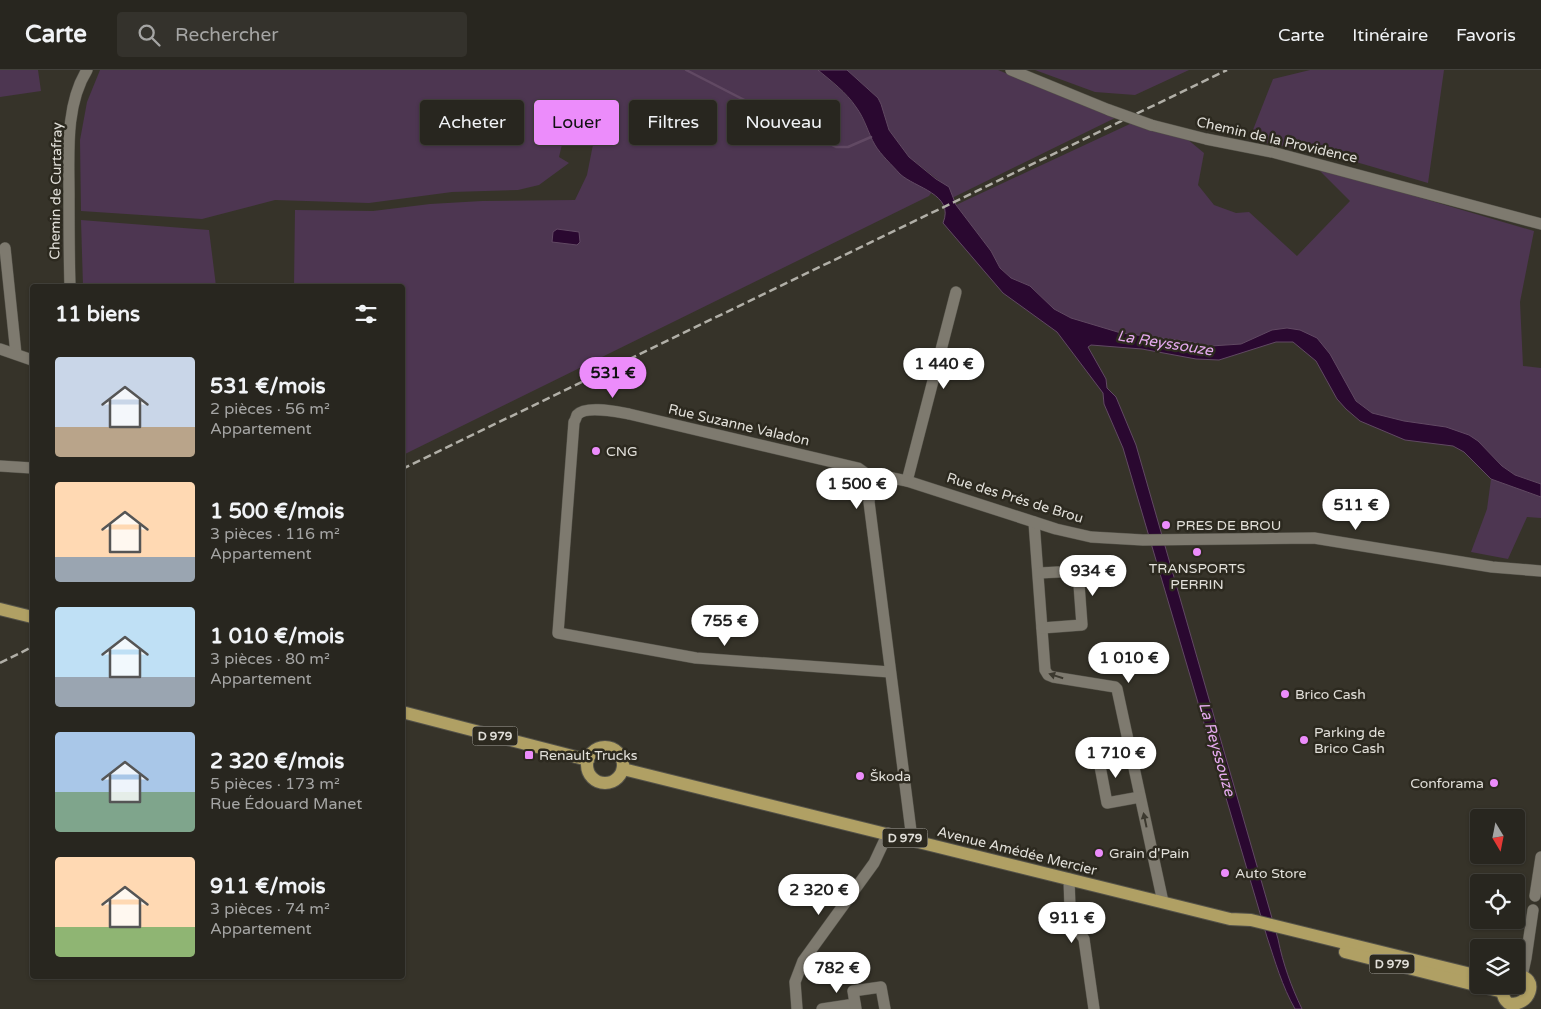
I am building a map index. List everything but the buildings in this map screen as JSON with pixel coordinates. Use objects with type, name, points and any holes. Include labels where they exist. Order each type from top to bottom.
[{"type":"main road","points":[[0,609],[30,617]]},
{"type":"main road","name":"D 979","points":[[405,713],[588,760]]},
{"type":"main road","points":[[607,747],[618,752],[623,763],[623,769],[614,781],[600,783],[589,774],[588,760],[595,750],[607,747]]},
{"type":"main road","name":"Avenue Amédée Mercier","points":[[623,769],[1230,919],[1249,928],[1262,927],[1470,974]]},
{"type":"main road","name":"Avenue Amédée Mercier","points":[[1280,931],[1470,980]]},
{"type":"main road","points":[[1504,994],[1511,1005],[1527,1007],[1533,998],[1538,995],[1530,980],[1525,978]]},
{"type":"street","name":"Chemin de Curtafray","points":[[70,284],[68,226],[69,140],[74,104],[82,78],[87,70]]},
{"type":"street","name":"Chemin de la Providence","points":[[1011,70],[1151,125],[1206,139],[1272,152],[1541,224]]},
{"type":"street","points":[[5,248],[16,354]]},
{"type":"street","points":[[907,481],[956,292]]},
{"type":"street","points":[[0,349],[30,359]]},
{"type":"street","name":"Rue Suzanne Valadon","points":[[872,478],[858,468],[629,414],[584,410],[577,415],[574,422],[558,633],[696,658],[890,672]]},
{"type":"street","points":[[0,466],[30,468]]},
{"type":"street","points":[[872,478],[869,502],[912,839]]},
{"type":"street","name":"Rue des Prés de Brou","points":[[872,478],[892,478],[907,481],[1056,529],[1091,537],[1143,540],[1314,538],[1483,565],[1541,571]]},
{"type":"street","points":[[1034,522],[1045,670],[1048,675],[1053,677],[1115,687],[1117,689],[1163,902]]},
{"type":"street","points":[[1039,573],[1078,571],[1082,625],[1042,628]]},
{"type":"street","points":[[1132,754],[1099,761],[1107,803],[1140,797]]},
{"type":"street","points":[[797,1009],[795,982],[803,961],[874,863],[888,833]]},
{"type":"street","points":[[1525,961],[1537,903],[1541,857]]},
{"type":"street","points":[[1069,879],[1070,908],[1074,924],[1084,939],[1094,1009]]},
{"type":"street","points":[[822,1009],[855,1007],[854,991],[881,987],[885,1009]]},
{"type":"shaded area","points":[[0,70],[38,70],[41,91],[0,97]]},
{"type":"shaded area","points":[[100,70],[818,70],[843,92],[857,108],[873,141],[887,161],[908,178],[932,192],[929,196],[405,454],[405,284],[294,284],[295,210],[373,211],[430,204],[482,201],[575,200],[587,175],[593,145],[619,145],[619,100],[534,100],[534,145],[562,145],[559,157],[569,163],[539,185],[518,190],[452,192],[369,203],[275,200],[202,219],[81,211],[80,140],[87,102]]},
{"type":"shaded area","points":[[847,70],[998,70],[1115,118],[952,198],[950,189],[909,157],[889,130],[878,98]]},
{"type":"shaded area","points":[[1035,70],[1189,70],[1135,95],[1095,92]]},
{"type":"shaded area","points":[[1310,70],[1444,70],[1428,183],[1308,148],[1306,150],[1249,140],[1273,79]]},
{"type":"shaded area","points":[[1132,123],[1187,139],[1204,153],[1198,185],[1214,205],[1236,213],[1249,212],[1297,256],[1350,201],[1316,167],[1534,231],[1520,302],[1523,366],[1541,368],[1541,484],[1515,475],[1502,466],[1478,441],[1372,413],[1356,401],[1349,390],[1287,328],[1273,330],[1241,344],[1211,346],[1121,333],[1071,318],[1054,309],[1030,286],[1011,278],[1000,268],[991,251],[956,205]]},
{"type":"shaded area","points":[[81,220],[209,230],[216,284],[83,284]]},
{"type":"shaded area","points":[[1491,479],[1541,497],[1541,518],[1527,517],[1508,559],[1471,552],[1487,509]]},
{"type":"water","name":"La Reyssouze","points":[[818,70],[847,70],[878,98],[889,130],[909,157],[949,187],[956,205],[991,251],[1000,268],[1011,278],[1030,286],[1054,309],[1071,318],[1121,333],[1211,346],[1241,344],[1272,330],[1287,328],[1300,330],[1317,338],[1330,354],[1356,401],[1372,413],[1404,421],[1446,427],[1469,435],[1478,441],[1502,466],[1515,475],[1541,484],[1541,497],[1491,479],[1464,452],[1453,446],[1405,440],[1360,421],[1337,399],[1316,361],[1293,342],[1276,342],[1219,360],[1196,359],[1142,349],[1091,345],[1088,347],[1106,379],[1107,388],[1116,397],[1136,445],[1285,966],[1302,1009],[1295,1009],[1290,1000],[1267,937],[1123,448],[1104,404],[1103,393],[1057,332],[1003,293],[943,223],[945,213],[939,198],[900,174],[877,149],[862,116],[848,96]]},
{"type":"water","points":[[557,229],[579,232],[580,242],[577,245],[552,242],[553,232]]},
{"type":"waterway","points":[[686,70],[836,147],[848,147],[871,137]]},
{"type":"railway","points":[[405,468],[1227,70]]},
{"type":"railway","points":[[0,663],[30,648]]},
{"type":"place","name":"CNG","points":[[596,451]]},
{"type":"place","name":"PRES DE BROU","points":[[1166,525]]},
{"type":"place","name":"TRANSPORTS PERRIN","points":[[1197,552]]},
{"type":"place","name":"Brico Cash","points":[[1285,694]]},
{"type":"place","name":"Parking de Brico Cash","points":[[1304,740]]},
{"type":"place","name":"Renault Trucks","points":[[529,755]]},
{"type":"place","name":"Škoda","points":[[860,776]]},
{"type":"place","name":"Conforama","points":[[1494,783]]},
{"type":"place","name":"Grain d'Pain","points":[[1099,853]]},
{"type":"place","name":"Auto Store","points":[[1225,873]]}]
